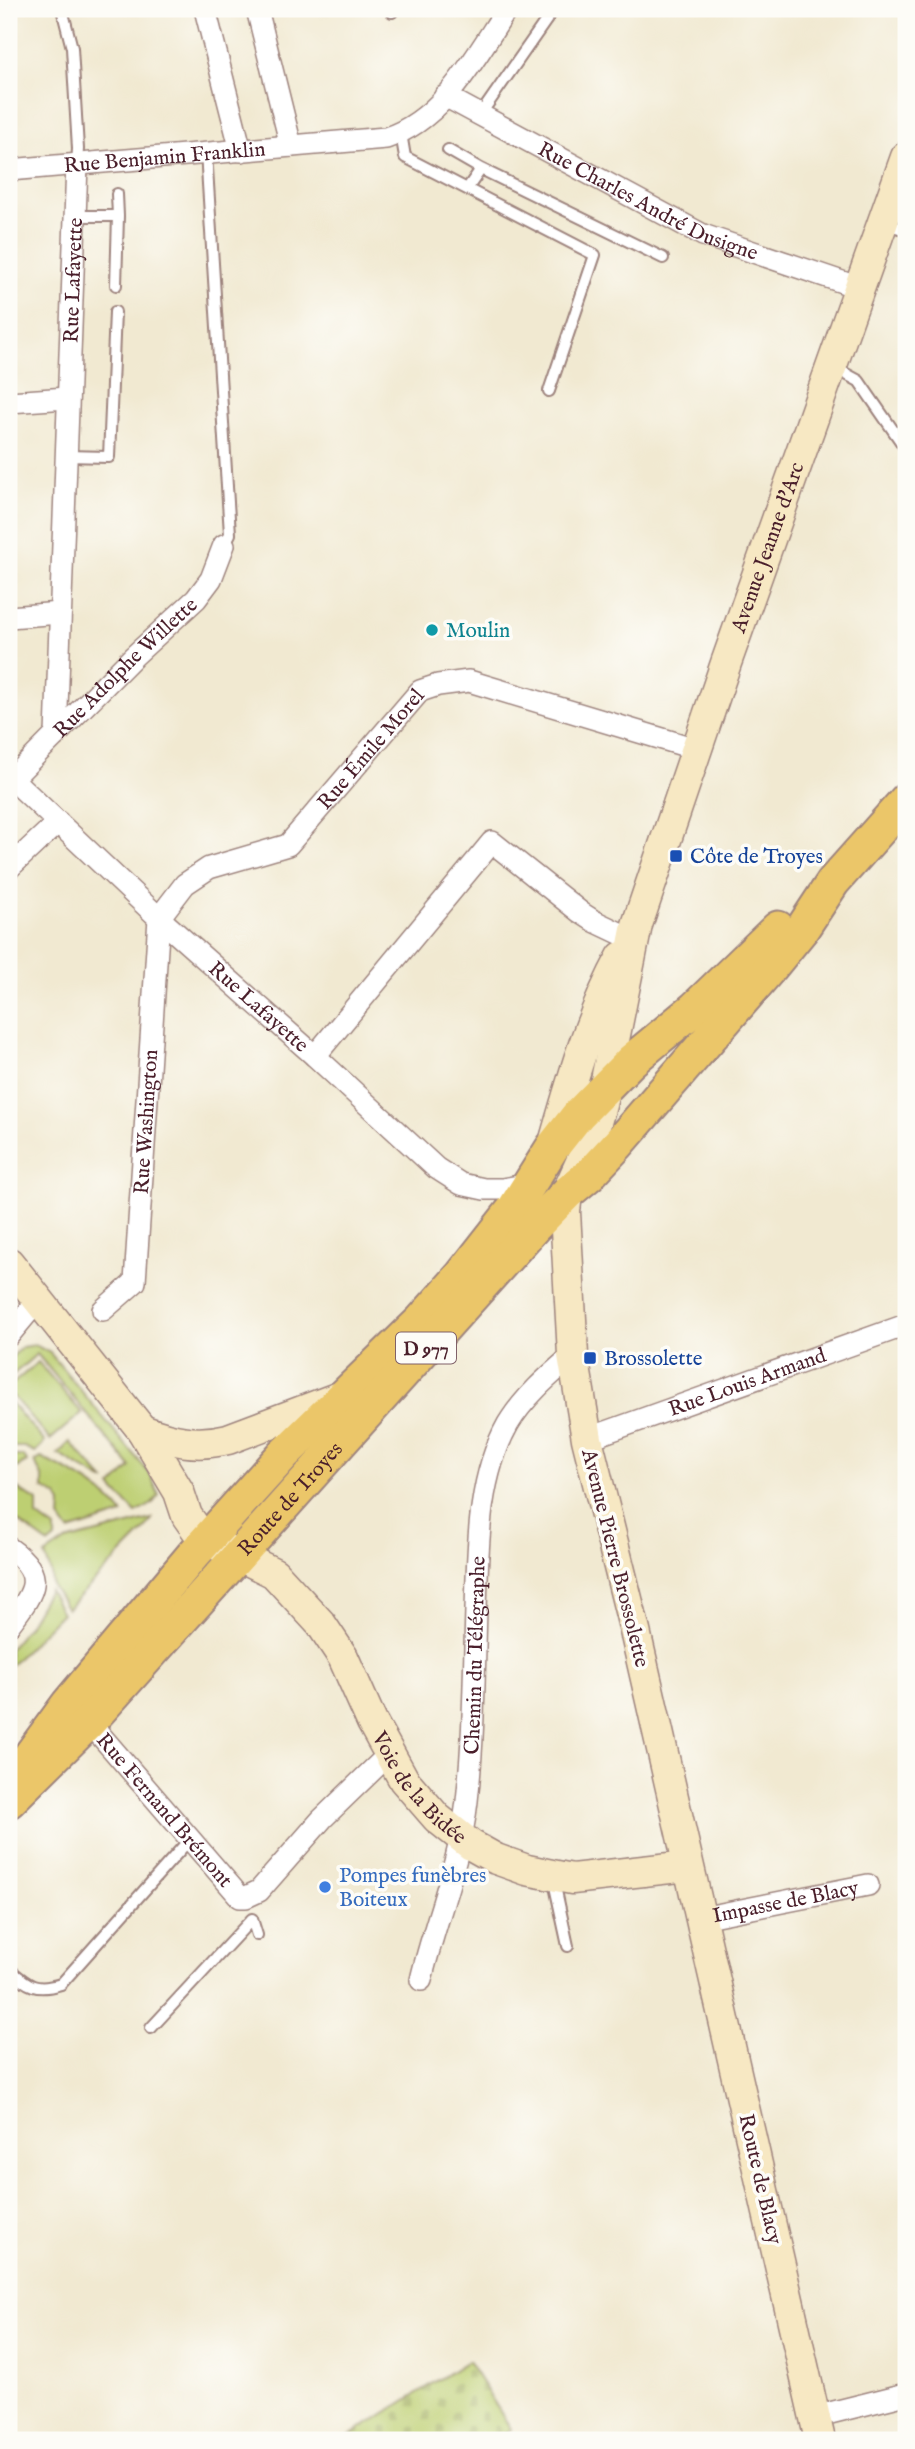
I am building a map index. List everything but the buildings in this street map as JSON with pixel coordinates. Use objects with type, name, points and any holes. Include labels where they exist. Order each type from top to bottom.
[{"type":"main road","name":"Avenue Jeanne d'Arc","points":[[567,1193],[591,1140],[606,1086],[632,939],[696,749],[860,288],[895,227],[906,157]]},
{"type":"main road","name":"D 977","points":[[567,1193],[590,1174],[618,1144],[771,967],[802,929],[833,881],[906,800]]},
{"type":"main road","name":"D 977","points":[[207,1540],[275,1464],[421,1321],[462,1275],[513,1210],[552,1148],[578,1115],[808,899],[833,881]]},
{"type":"main road","name":"Avenue Jeanne d'Arc","points":[[552,1148],[572,1079],[604,991],[632,939]]},
{"type":"main road","points":[[620,1015],[640,1031],[659,1038]]},
{"type":"main road","name":"Avenue Pierre Brossolette","points":[[567,1193],[565,1212],[573,1355],[587,1439],[635,1631],[701,1918]]},
{"type":"main road","name":"Route de Troyes","points":[[9,1801],[89,1722],[567,1193]]},
{"type":"main road","points":[[9,1263],[142,1430],[179,1492],[187,1516],[207,1540]]},
{"type":"main road","points":[[179,1492],[181,1476],[196,1452],[218,1441],[342,1396]]},
{"type":"main road","points":[[142,1430],[185,1443],[218,1441],[259,1450],[275,1464],[282,1481],[277,1513],[274,1573]]},
{"type":"main road","name":"Route de Troyes","points":[[9,1786],[68,1703],[207,1540]]},
{"type":"main road","name":"Voie de la Bidée","points":[[207,1540],[274,1573],[334,1640],[389,1754],[419,1799],[462,1839],[496,1859],[552,1876],[585,1879],[688,1866]]},
{"type":"main road","name":"Route de Blacy","points":[[701,1918],[817,2428]]},
{"type":"street","points":[[205,9],[241,151]]},
{"type":"street","points":[[257,9],[291,146]]},
{"type":"street","points":[[401,133],[429,114],[458,82],[507,9]]},
{"type":"street","name":"Rue Charles André Dusigne","points":[[445,96],[703,235],[860,288]]},
{"type":"street","name":"Rue Benjamin Franklin","points":[[9,170],[386,138],[401,133]]},
{"type":"street","name":"Rue Lafayette","points":[[56,735],[77,164]]},
{"type":"street","points":[[9,402],[67,398]]},
{"type":"street","name":"Rue Adolphe Willette","points":[[11,778],[134,656],[196,599],[211,579],[224,545]]},
{"type":"street","points":[[9,617],[60,612]]},
{"type":"street","name":"Rue Émile Morel","points":[[159,918],[185,884],[209,869],[288,845],[420,691],[438,685],[469,681],[696,749]]},
{"type":"street","name":"Rue Lafayette","points":[[11,778],[159,918],[436,1168],[461,1184],[493,1189],[530,1184]]},
{"type":"street","points":[[9,868],[58,822]]},
{"type":"street","points":[[315,1056],[492,842],[580,912],[632,939]]},
{"type":"street","name":"Rue Washington","points":[[103,1310],[135,1282],[159,918]]},
{"type":"street","points":[[9,1335],[39,1299]]},
{"type":"street","name":"Rue Louis Armand","points":[[587,1439],[906,1325]]},
{"type":"street","name":"Chemin du Télégraphe","points":[[421,1980],[462,1839],[471,1753],[482,1504],[492,1464],[508,1424],[541,1383],[573,1355]]},
{"type":"street","points":[[9,1548],[24,1559],[33,1575],[32,1593],[9,1625]]},
{"type":"street","name":"Rue Fernand Brémont","points":[[89,1722],[240,1897],[260,1891],[321,1819],[389,1754]]},
{"type":"street","name":"Impasse de Blacy","points":[[701,1918],[868,1885]]},
{"type":"street","points":[[817,2428],[906,2394]]},
{"type":"lane","points":[[62,9],[72,48],[77,164]]},
{"type":"lane","points":[[480,115],[554,9]]},
{"type":"lane","points":[[401,133],[405,157],[594,255],[549,391]]},
{"type":"lane","points":[[448,150],[481,169],[663,258]]},
{"type":"lane","points":[[206,152],[230,534],[224,545]]},
{"type":"lane","points":[[467,189],[481,169]]},
{"type":"lane","points":[[116,285],[117,194]]},
{"type":"lane","points":[[75,216],[118,216]]},
{"type":"lane","points":[[65,456],[109,457],[115,312]]},
{"type":"lane","points":[[832,366],[859,381],[906,449]]},
{"type":"lane","points":[[9,1969],[30,1987],[46,1988],[61,1984],[189,1840]]},
{"type":"lane","points":[[552,1876],[568,1946]]},
{"type":"lane","points":[[246,1897],[257,1935]]},
{"type":"lane","points":[[151,2028],[252,1919]]},
{"type":"green space","points":[[35,1345],[50,1353],[150,1474],[159,1495],[152,1504],[136,1513],[111,1487],[131,1467],[37,1354],[9,1378],[9,1360],[22,1347]]},
{"type":"green space","points":[[38,1362],[82,1413],[50,1440],[9,1392],[9,1387]]},
{"type":"green space","points":[[9,1401],[45,1442],[35,1452],[24,1447],[9,1447]]},
{"type":"green space","points":[[70,1442],[106,1482],[58,1454]]},
{"type":"green space","points":[[9,1456],[24,1456],[27,1462],[14,1469],[14,1483],[18,1490],[37,1501],[37,1516],[55,1529],[55,1539],[49,1544],[9,1515]]},
{"type":"green space","points":[[41,1458],[86,1481],[106,1496],[123,1514],[69,1531],[60,1518],[61,1503],[57,1496],[43,1488],[43,1479],[35,1462]]},
{"type":"green space","points":[[152,1519],[143,1532],[67,1609],[52,1586],[45,1555],[66,1541]]},
{"type":"green space","points":[[49,1590],[62,1613],[9,1667],[9,1649],[28,1626]]},
{"type":"green space","points":[[468,2361],[511,2429],[495,2440],[343,2440]]},
{"type":"place","name":"Moulin","points":[[432,630]]},
{"type":"place","name":"Côte de Troyes","points":[[676,856]]},
{"type":"place","name":"Brossolette","points":[[590,1358]]},
{"type":"place","name":"Pompes funèbres Boiteux","points":[[325,1887]]}]
